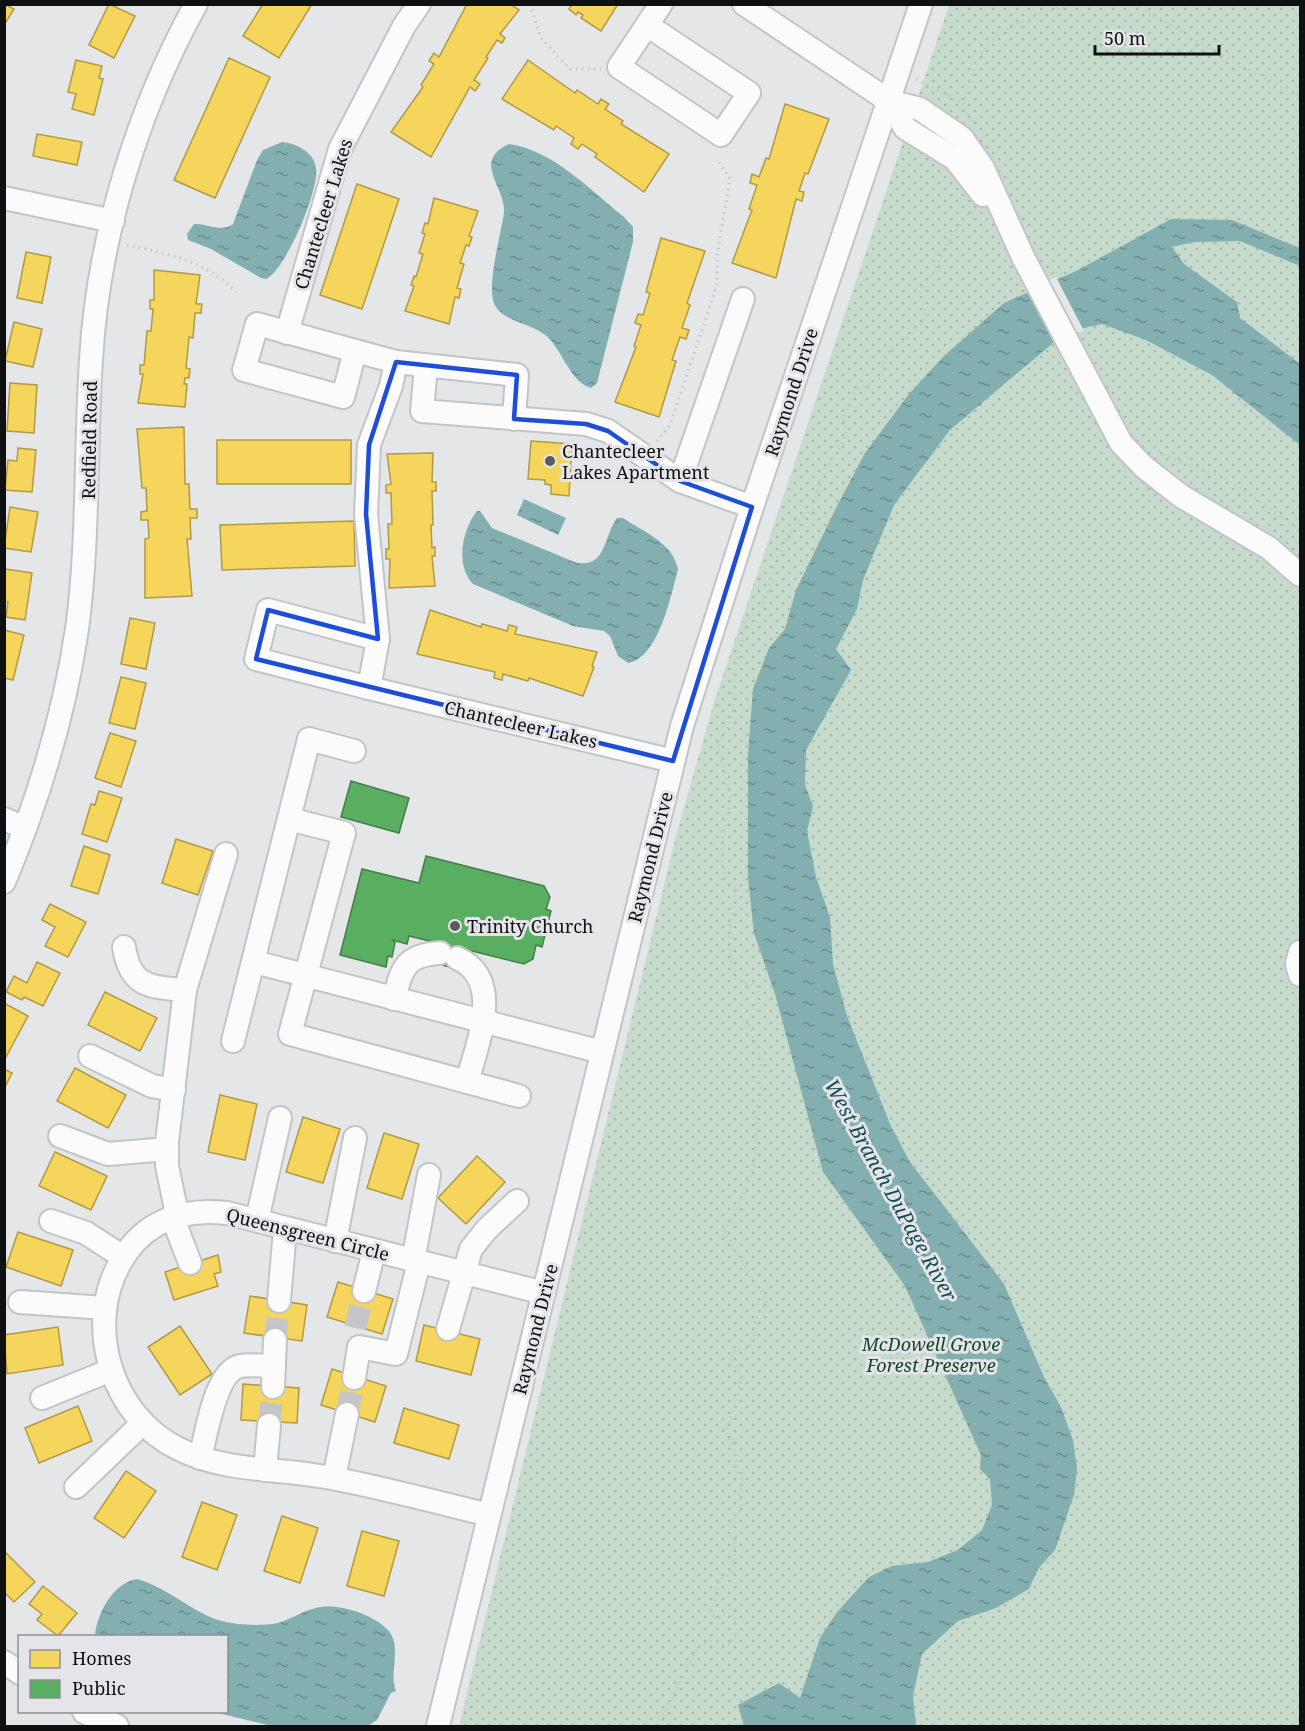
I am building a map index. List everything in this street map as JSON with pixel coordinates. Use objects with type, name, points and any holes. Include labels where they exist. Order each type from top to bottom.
[{"type":"street","name":"Redfield Road","points":[[4,882],[25,828],[56,734],[77,629],[87,508],[91,357],[97,302],[113,221],[136,142],[159,81],[196,4]]},
{"type":"street","name":"Chantecleer Lakes","points":[[287,333],[340,149],[404,26],[419,4]]},
{"type":"street","points":[[647,25],[749,93],[721,135],[619,67],[647,25],[661,4]]},
{"type":"street","points":[[744,4],[889,101],[920,109],[962,138],[983,168],[1023,257],[1121,443],[1144,467],[1181,496],[1269,548],[1300,575]]},
{"type":"street","name":"Raymond Drive","points":[[438,1726],[673,761],[699,670],[752,507],[921,4]]},
{"type":"street","points":[[889,101],[905,128],[955,159],[992,208],[1023,257]]},
{"type":"street","points":[[4,198],[113,221]]},
{"type":"street","points":[[680,481],[743,299]]},
{"type":"street","points":[[355,351],[343,397],[244,370],[257,324],[396,362],[517,375],[514,419]]},
{"type":"street","points":[[369,688],[378,639],[366,514],[369,445],[391,386],[396,362]]},
{"type":"street","points":[[426,367],[422,411],[586,424],[608,431],[680,481],[752,507]]},
{"type":"street","name":"Chantecleer Lakes","points":[[378,639],[268,610],[256,659],[673,761]]},
{"type":"street","points":[[233,1041],[309,739],[354,751]]},
{"type":"street","points":[[4,819],[25,828]]},
{"type":"street","points":[[289,819],[344,833],[290,1034],[519,1096]]},
{"type":"street","points":[[190,1263],[175,1215],[167,1166],[167,1149],[185,990],[226,854]]},
{"type":"street","points":[[124,947],[127,967],[148,987],[185,990]]},
{"type":"street","points":[[1300,952],[1296,964],[1300,975]]},
{"type":"street","points":[[394,999],[402,969],[413,958],[449,956],[473,965],[480,978],[485,998],[483,1022],[467,1082]]},
{"type":"street","points":[[254,962],[602,1052]]},
{"type":"street","points":[[90,1056],[152,1086],[175,1082]]},
{"type":"street","points":[[257,1220],[280,1118]]},
{"type":"street","points":[[60,1136],[108,1154],[167,1149]]},
{"type":"street","points":[[335,1241],[355,1138]]},
{"type":"street","points":[[354,1378],[357,1338],[396,1354],[416,1261],[429,1175]]},
{"type":"street","points":[[448,1329],[462,1273],[471,1249],[487,1228],[518,1201]]},
{"type":"street","name":"Queensgreen Circle","points":[[489,1515],[334,1479],[200,1458],[177,1448],[143,1422],[126,1401],[111,1370],[104,1340],[105,1308],[112,1278],[123,1257],[144,1232],[175,1215],[204,1210],[257,1220],[285,1229],[544,1293]]},
{"type":"street","points":[[51,1221],[86,1233],[123,1257]]},
{"type":"street","points":[[279,1301],[285,1229]]},
{"type":"street","points":[[364,1291],[374,1251]]},
{"type":"street","points":[[20,1302],[105,1308]]},
{"type":"street","points":[[200,1458],[221,1383],[232,1370],[240,1366],[273,1377],[275,1340]]},
{"type":"street","points":[[42,1398],[111,1370]]},
{"type":"street","points":[[334,1479],[346,1414]]},
{"type":"street","points":[[76,1487],[143,1422]]},
{"type":"street","points":[[265,1470],[269,1425]]},
{"type":"street","points":[[4,1662],[18,1672]]},
{"type":"street","points":[[85,1717],[117,1726]]},
{"type":"path","points":[[530,4],[541,38],[570,69],[619,67]]},
{"type":"path","points":[[918,80],[963,103],[981,56],[990,42],[1011,28],[1070,4]]},
{"type":"path","points":[[1134,4],[1243,67],[1300,95]]},
{"type":"path","points":[[653,447],[670,425],[717,285],[717,256],[730,178],[719,163]]},
{"type":"path","points":[[658,1726],[698,1647],[712,1641],[729,1645],[737,1634],[735,1620],[727,1613],[718,1618],[711,1615],[718,1580],[732,1573],[736,1535],[730,1521],[742,1509],[739,1495],[744,1481],[737,1472],[736,1453],[725,1431],[737,1402],[741,1373],[731,1360],[733,1351],[748,1348],[754,1334],[755,1319],[767,1301],[724,1233],[744,1194],[754,1165],[757,1125],[755,1111],[761,1091],[758,1076],[762,1062],[748,1022],[758,1002],[758,986],[736,980],[730,966],[732,903],[738,887],[725,878],[721,845],[731,798],[717,747],[732,718],[735,666],[742,643],[745,621],[762,610],[778,555],[795,524],[813,508],[820,481],[848,434],[843,419],[856,390],[882,377],[886,353],[909,337],[927,316],[920,293],[936,268],[946,245],[969,213],[992,208]]},
{"type":"path","points":[[121,244],[190,260],[209,268],[236,292]]},
{"type":"path","points":[[1146,441],[1166,456],[1225,478],[1300,530]]},
{"type":"highlighted area","points":[[396,362],[517,375],[514,419],[586,424],[608,431],[680,481],[752,507],[673,761],[256,659],[268,610],[378,639],[366,514],[369,445]]},
{"type":"green space","name":"McDowell Grove Forest Preserve","points":[[949,5],[1300,5],[1300,1726],[459,1726],[676,836],[714,702]]},
{"type":"water","points":[[282,142],[298,146],[312,157],[315,162],[316,178],[307,210],[292,245],[283,261],[266,279],[211,249],[188,240],[187,234],[194,224],[224,228],[233,224],[257,160],[263,150]]},
{"type":"water","points":[[509,144],[541,154],[556,163],[624,217],[633,227],[633,242],[597,383],[591,388],[577,379],[556,347],[544,334],[505,316],[496,307],[493,299],[493,275],[504,212],[491,167],[492,158]]},
{"type":"water","name":"West Branch DuPage River","points":[[1171,219],[1232,220],[1300,248],[1300,266],[1240,241],[1194,242],[1172,247],[1184,264],[1237,302],[1240,318],[1300,364],[1300,445],[1212,375],[1146,340],[1102,324],[1066,332],[950,430],[894,505],[863,580],[857,609],[836,649],[851,670],[806,750],[805,785],[813,806],[807,831],[816,877],[830,917],[833,964],[847,1016],[890,1124],[910,1162],[1004,1284],[1044,1377],[1061,1407],[1073,1440],[1077,1469],[1074,1495],[1055,1550],[1038,1569],[1029,1589],[996,1608],[958,1621],[922,1654],[913,1696],[916,1726],[744,1726],[738,1705],[779,1683],[800,1698],[820,1638],[837,1612],[869,1577],[892,1566],[928,1562],[958,1550],[982,1530],[992,1505],[990,1479],[980,1469],[981,1455],[905,1286],[823,1172],[775,994],[754,933],[748,878],[748,754],[753,689],[769,648],[785,629],[796,590],[865,453],[909,394],[944,356],[1004,303],[1078,270]]},
{"type":"water","points":[[524,499],[566,518],[558,535],[517,515]]},
{"type":"water","points":[[477,511],[480,511],[492,528],[577,563],[587,563],[599,556],[617,518],[623,518],[664,545],[675,560],[678,569],[662,624],[648,650],[639,659],[628,663],[618,656],[610,636],[604,631],[573,626],[473,584],[467,576],[462,558],[464,537]]},
{"type":"water","points":[[137,1579],[147,1582],[210,1617],[233,1623],[273,1624],[310,1609],[324,1607],[344,1608],[364,1614],[381,1624],[392,1637],[395,1652],[393,1676],[396,1691],[391,1693],[377,1720],[368,1726],[272,1726],[218,1713],[228,1713],[228,1635],[95,1635],[99,1618],[108,1600],[128,1582]]},
{"type":"pier","points":[[1056,277],[1084,331],[1067,335],[1055,344],[1027,290]]},
{"type":"building: Homes","points":[[4,4],[14,9],[6,22],[4,21]]},
{"type":"building: Homes","points":[[109,4],[135,16],[114,58],[89,45]]},
{"type":"building: Homes","points":[[263,4],[312,4],[279,58],[243,36]]},
{"type":"building: Homes","points":[[467,4],[510,4],[519,10],[500,34],[505,38],[502,43],[497,40],[486,57],[488,58],[474,80],[480,84],[475,91],[470,87],[431,157],[391,132],[423,87],[421,85],[434,64],[429,61],[434,53],[439,57]]},
{"type":"building: Homes","points":[[568,4],[618,4],[601,31],[581,18],[583,15],[578,12],[576,15],[569,9],[571,6]]},
{"type":"building: Homes","points":[[229,58],[270,77],[215,198],[174,180]]},
{"type":"building: Homes","points":[[76,60],[102,66],[99,78],[103,79],[94,115],[72,109],[76,94],[68,92]]},
{"type":"building: Homes","points":[[528,60],[575,93],[577,90],[598,104],[601,99],[609,104],[605,109],[623,121],[621,124],[669,154],[644,192],[595,157],[597,154],[582,144],[578,149],[571,144],[574,138],[556,126],[554,130],[502,99]]},
{"type":"building: Homes","points":[[785,104],[829,119],[799,191],[804,192],[802,201],[796,199],[776,278],[732,263],[752,210],[749,209],[757,185],[750,183],[752,174],[759,177],[766,158],[769,159]]},
{"type":"building: Homes","points":[[37,134],[82,142],[77,165],[33,156]]},
{"type":"building: Homes","points":[[357,184],[399,199],[362,309],[320,295]]},
{"type":"building: Homes","points":[[434,198],[478,211],[469,236],[472,237],[469,246],[466,245],[460,263],[464,264],[457,288],[461,289],[459,298],[455,297],[449,324],[405,311],[414,286],[411,285],[423,254],[419,253],[425,234],[422,233],[425,223],[428,224]]},
{"type":"building: Homes","points":[[661,238],[705,251],[687,303],[690,305],[682,328],[689,330],[686,339],[680,337],[672,360],[676,361],[659,417],[615,402],[636,347],[634,346],[641,325],[635,323],[638,314],[643,315],[650,293],[646,292]]},
{"type":"building: Homes","points":[[26,252],[51,257],[42,303],[17,298]]},
{"type":"building: Homes","points":[[154,270],[200,275],[196,304],[202,304],[201,313],[195,313],[193,338],[189,337],[186,368],[190,369],[189,378],[185,378],[184,384],[187,384],[185,407],[138,403],[143,374],[140,374],[140,365],[144,365],[147,331],[151,331],[153,309],[150,309],[150,300],[154,300]]},
{"type":"building: Homes","points":[[14,322],[42,329],[33,367],[5,361]]},
{"type":"building: Homes","points":[[10,383],[37,385],[34,433],[7,431]]},
{"type":"building: Homes","points":[[184,427],[185,484],[189,484],[190,509],[197,509],[197,518],[190,518],[191,539],[187,539],[192,596],[145,598],[145,539],[149,538],[148,520],[141,520],[141,512],[147,511],[146,488],[142,488],[137,429]]},
{"type":"building: Homes","points":[[217,440],[351,440],[351,484],[217,484]]},
{"type":"building: Homes","name":"Chantecleer Lakes Apartment","points":[[531,441],[572,444],[569,496],[551,494],[551,485],[545,484],[545,480],[528,479]]},
{"type":"building: Homes","points":[[18,448],[36,450],[32,492],[5,490],[8,460],[17,461]]},
{"type":"building: Homes","points":[[433,453],[432,482],[436,482],[436,491],[432,491],[433,525],[431,525],[432,548],[435,547],[435,556],[432,556],[435,586],[389,588],[390,559],[386,559],[386,549],[389,549],[388,524],[392,524],[391,493],[386,493],[386,485],[391,484],[387,454]]},
{"type":"building: Homes","points":[[10,507],[38,512],[31,552],[4,548]]},
{"type":"building: Homes","points":[[354,521],[355,566],[222,570],[220,525]]},
{"type":"building: Homes","points":[[5,569],[32,573],[25,620],[6,617],[8,602],[4,601]]},
{"type":"building: Homes","points":[[430,610],[481,627],[482,624],[507,631],[509,625],[517,627],[515,634],[597,652],[583,696],[529,678],[528,681],[503,674],[502,680],[494,678],[495,672],[417,654]]},
{"type":"building: Homes","points":[[130,618],[155,623],[146,669],[121,664]]},
{"type":"building: Homes","points":[[4,630],[24,635],[13,680],[4,678]]},
{"type":"building: Homes","points":[[121,677],[146,683],[135,729],[109,723]]},
{"type":"building: Homes","points":[[110,733],[136,741],[121,787],[95,778]]},
{"type":"building: Homes","points":[[99,791],[122,798],[107,842],[82,834],[91,804],[95,805]]},
{"type":"building: Homes","points":[[176,839],[213,851],[198,895],[162,883]]},
{"type":"building: Homes","points":[[84,846],[110,855],[98,894],[71,886]]},
{"type":"building: Homes","points":[[50,904],[86,922],[68,957],[45,946],[55,927],[42,920]]},
{"type":"building: Homes","points":[[37,962],[60,973],[43,1006],[24,997],[22,1000],[6,992],[14,976],[27,983]]},
{"type":"building: Homes","points":[[105,992],[157,1018],[140,1051],[88,1025]]},
{"type":"building: Homes","points":[[4,1003],[28,1016],[6,1057],[4,1056]]},
{"type":"building: Homes","points":[[75,1068],[126,1095],[108,1128],[57,1101]]},
{"type":"building: Homes","points":[[4,1069],[12,1073],[5,1087],[4,1086]]},
{"type":"building: Homes","points":[[220,1095],[257,1104],[245,1160],[208,1152]]},
{"type":"building: Homes","points":[[303,1117],[340,1129],[323,1183],[286,1172]]},
{"type":"building: Homes","points":[[384,1133],[419,1144],[402,1199],[367,1188]]},
{"type":"building: Homes","points":[[55,1152],[107,1176],[91,1210],[39,1186]]},
{"type":"building: Homes","points":[[477,1156],[505,1182],[466,1224],[438,1198]]},
{"type":"building: Homes","points":[[18,1232],[73,1250],[61,1286],[6,1267]]},
{"type":"building: Homes","points":[[218,1255],[221,1272],[214,1274],[218,1286],[174,1300],[165,1272]]},
{"type":"building: Homes","points":[[338,1282],[393,1299],[382,1334],[327,1317]]},
{"type":"building: Homes","points":[[250,1296],[307,1305],[302,1341],[244,1333]]},
{"type":"building: Homes","points":[[424,1325],[480,1339],[471,1375],[416,1361]]},
{"type":"building: Homes","points":[[180,1326],[212,1374],[180,1395],[148,1347]]},
{"type":"building: Homes","points":[[58,1327],[63,1365],[7,1374],[4,1335]]},
{"type":"building: Homes","points":[[332,1369],[386,1386],[375,1422],[321,1405]]},
{"type":"building: Homes","points":[[243,1384],[299,1388],[297,1423],[241,1420]]},
{"type":"building: Homes","points":[[78,1406],[92,1441],[39,1463],[25,1428]]},
{"type":"building: Homes","points":[[404,1408],[459,1425],[449,1459],[394,1443]]},
{"type":"building: Homes","points":[[126,1471],[156,1491],[124,1538],[94,1518]]},
{"type":"building: Homes","points":[[202,1502],[237,1515],[217,1570],[182,1557]]},
{"type":"building: Homes","points":[[282,1516],[318,1528],[300,1583],[264,1571]]},
{"type":"building: Homes","points":[[362,1531],[399,1541],[384,1596],[347,1586]]},
{"type":"building: Homes","points":[[4,1551],[35,1582],[14,1602],[4,1592]]},
{"type":"building: Homes","points":[[43,1586],[77,1613],[57,1635],[37,1620],[42,1614],[29,1604]]},
{"type":"building: Public","points":[[351,781],[409,798],[399,833],[341,817]]},
{"type":"building: Public","points":[[426,856],[544,886],[550,897],[546,909],[551,911],[542,947],[536,945],[533,959],[524,964],[460,948],[455,968],[437,964],[442,944],[409,936],[407,944],[393,940],[395,943],[392,957],[388,956],[386,967],[340,955],[362,869],[419,883]]},
{"type":"tunnel","points":[[355,1328],[364,1291]]},
{"type":"tunnel","points":[[275,1340],[279,1301]]},
{"type":"tunnel","points":[[347,1414],[354,1378]]},
{"type":"tunnel","points":[[269,1425],[273,1387]]},
{"type":"place","name":"Chantecleer Lakes Apartment","points":[[550,461]]},
{"type":"place","name":"Trinity Church","points":[[455,926]]}]
